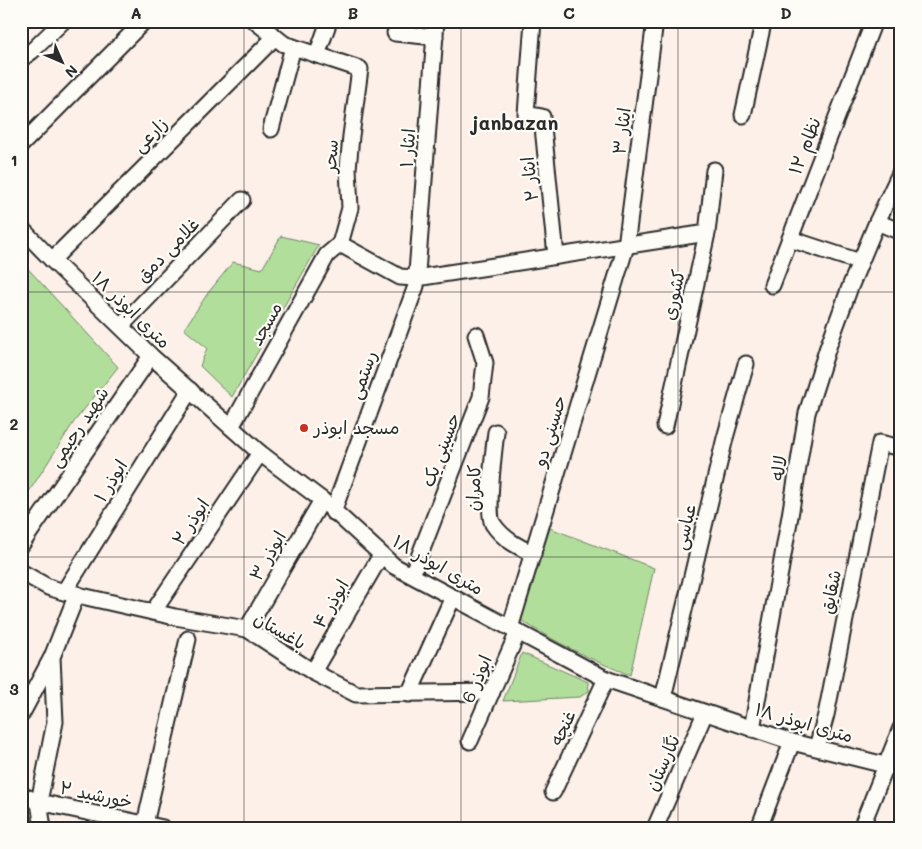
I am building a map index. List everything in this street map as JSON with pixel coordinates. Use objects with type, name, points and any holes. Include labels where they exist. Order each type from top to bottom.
[{"type":"street","points":[[21,59],[63,21]]},
{"type":"street","points":[[21,145],[144,21]]},
{"type":"street","points":[[255,21],[284,44],[317,55],[329,21]]},
{"type":"street","name":"ایثار ۱","points":[[416,278],[436,21]]},
{"type":"street","name":"ایثار ۲","points":[[533,21],[526,114],[542,117],[556,256]]},
{"type":"street","name":"ایثار ۳","points":[[626,246],[655,21]]},
{"type":"street","points":[[742,114],[762,28],[759,21]]},
{"type":"street","name":"نظام ۱۲","points":[[772,285],[874,21]]},
{"type":"street","points":[[395,33],[435,37]]},
{"type":"street","name":"زارعی","points":[[52,260],[275,38]]},
{"type":"street","points":[[271,129],[294,47]]},
{"type":"street","name":"سحر","points":[[317,55],[360,69],[348,169],[350,208],[340,244]]},
{"type":"street","name":"کشوری","points":[[665,426],[707,233],[714,170]]},
{"type":"street","name":"لاله","points":[[752,729],[807,413],[828,347],[860,262],[901,171]]},
{"type":"street","name":"غلامی دمق","points":[[121,326],[242,200]]},
{"type":"street","points":[[877,222],[901,232]]},
{"type":"street","name":"۱۸ متری ابوذر","points":[[21,228],[151,356],[260,453],[322,500],[394,566],[606,679],[792,742],[893,767]]},
{"type":"street","points":[[340,244],[400,277],[416,278],[707,233]]},
{"type":"street","points":[[790,239],[860,262]]},
{"type":"street","name":"مسجد","points":[[231,427],[327,255],[340,244]]},
{"type":"street","name":"حسینی دو","points":[[514,630],[533,554],[626,246]]},
{"type":"street","name":"رستمی","points":[[333,512],[416,286],[416,278]]},
{"type":"street","name":"حسینی یک","points":[[412,575],[481,397],[485,363],[476,335]]},
{"type":"street","name":"شهید رحیمی","points":[[21,545],[151,356]]},
{"type":"street","name":"عباسی","points":[[663,698],[725,438],[746,364]]},
{"type":"street","name":"ابوذر ۱","points":[[21,715],[52,657],[70,593],[190,390]]},
{"type":"street","name":"کامران","points":[[496,432],[490,491],[491,523],[506,540],[533,554]]},
{"type":"street","name":"شقایق","points":[[817,747],[826,715],[880,443],[901,448]]},
{"type":"street","name":"ابوذر ۲","points":[[153,612],[260,453]]},
{"type":"street","name":"ابوذر ۳","points":[[247,630],[322,500]]},
{"type":"street","name":"ابوذر ۴","points":[[313,672],[381,555]]},
{"type":"street","name":"باغستان","points":[[21,572],[48,587],[70,593],[153,612],[247,630],[313,672],[356,694],[492,692]]},
{"type":"street","points":[[409,694],[453,597]]},
{"type":"street","name":"ابوذر 6","points":[[470,741],[492,692],[514,630]]},
{"type":"street","points":[[144,826],[188,639]]},
{"type":"street","points":[[43,828],[39,802],[55,722],[52,657]]},
{"type":"street","name":"غنچه","points":[[553,792],[606,679]]},
{"type":"street","name":"نگارستان","points":[[654,828],[705,713]]},
{"type":"street","points":[[861,828],[893,767],[901,728]]},
{"type":"street","points":[[759,828],[792,742]]},
{"type":"street","name":"خورشید ۲","points":[[21,795],[39,802],[144,826],[163,828]]},
{"type":"green space","points":[[281,236],[319,245],[232,397],[200,366],[207,348],[184,329],[208,293],[233,262],[262,269]]},
{"type":"green space","points":[[21,261],[118,367],[74,422],[21,504]]},
{"type":"green space","points":[[550,528],[654,568],[630,675],[573,650],[519,619]]},
{"type":"green space","points":[[522,653],[588,682],[589,691],[580,697],[503,701]]},
{"type":"place","name":"مسجد ابوذر","points":[[304,428]]},
{"type":"district","name":"janbazan","points":[[515,123]]}]
